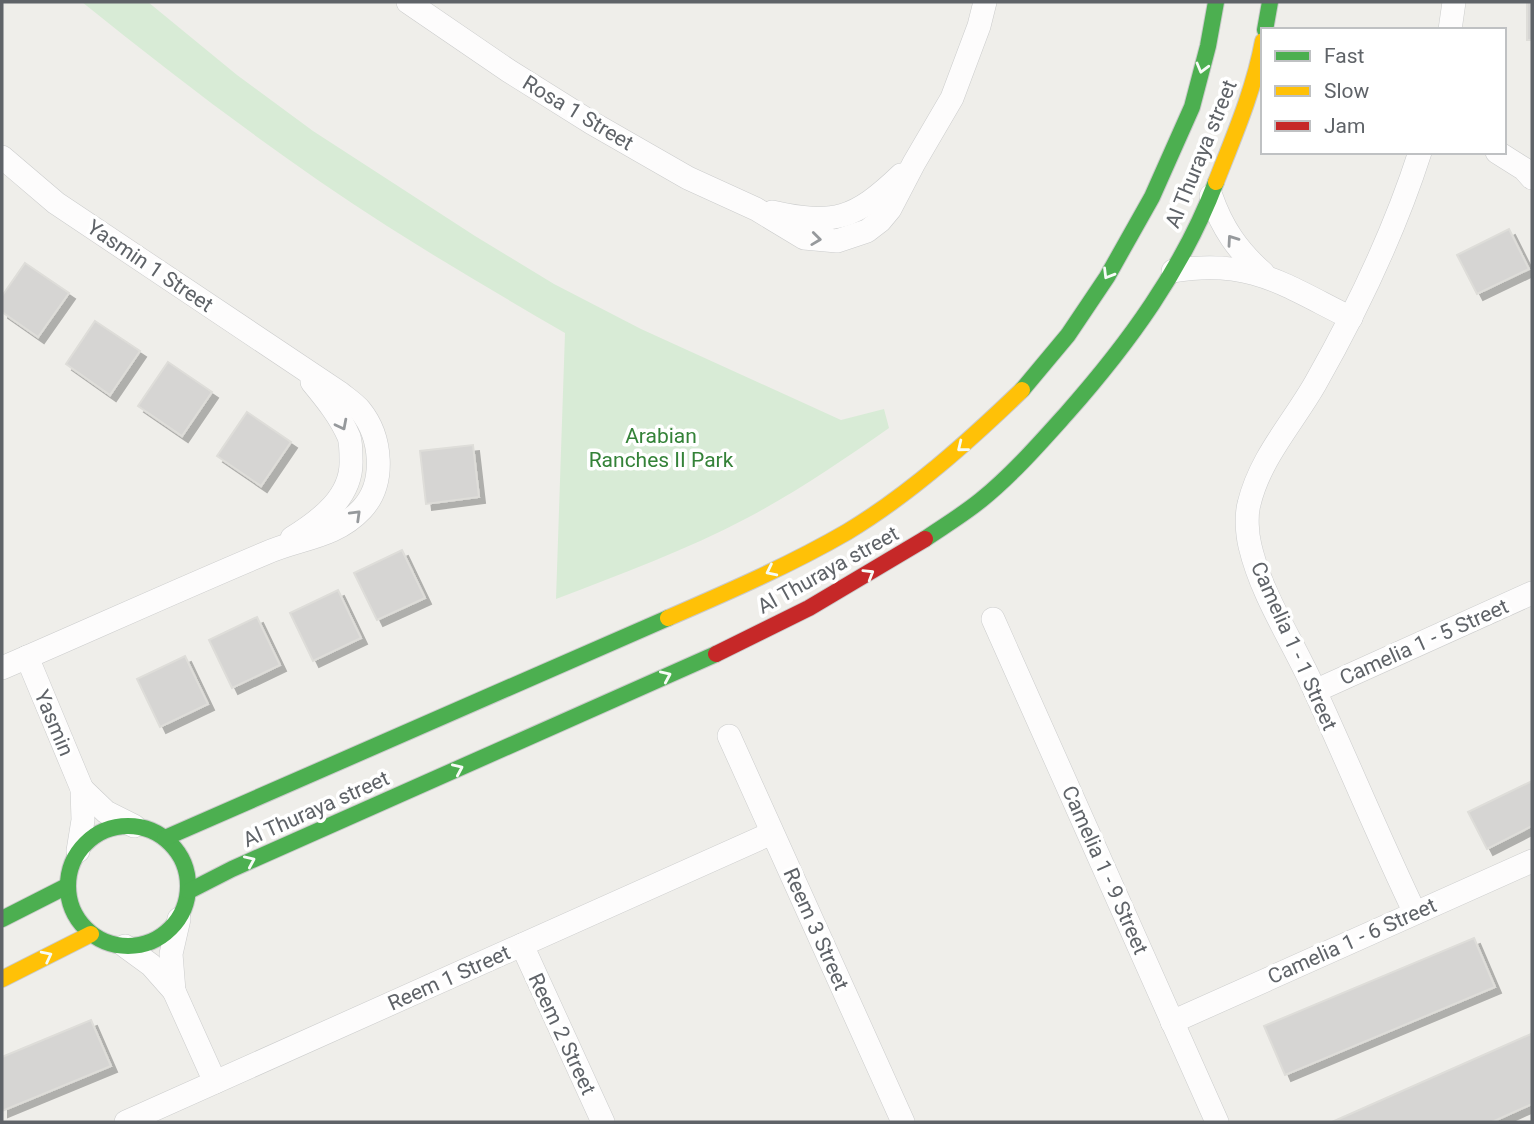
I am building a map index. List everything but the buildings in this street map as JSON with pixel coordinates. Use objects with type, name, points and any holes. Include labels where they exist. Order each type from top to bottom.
[{"type":"street","name":"Rosa 1 Street","points":[[408,2],[509,71],[688,178],[756,209],[810,220],[847,215],[864,207],[914,163],[952,98],[979,26],[985,2]]},
{"type":"street","name":"Al Thuraya street","points":[[165,838],[775,569],[848,531],[958,451],[1026,386],[1068,335],[1107,277],[1152,197],[1192,107],[1216,2]]},
{"type":"street","points":[[1265,28],[1270,2]]},
{"type":"street","points":[[1450,28],[1454,2]]},
{"type":"street","name":"Al Thuraya street","points":[[188,891],[708,657],[809,608],[924,540],[981,500],[1036,447],[1094,382],[1135,330],[1173,271],[1211,196],[1243,113],[1261,52]]},
{"type":"street","name":"Camelia 1 - 1 Street","points":[[1415,913],[1362,801],[1315,691],[1261,579],[1249,544],[1248,507],[1259,472],[1313,386],[1351,318],[1383,250],[1419,154]]},
{"type":"street","points":[[1500,154],[1524,169],[1532,178]]},
{"type":"street","name":"Yasmin 1 Street","points":[[2,157],[56,203],[303,369],[337,414],[350,440],[352,469],[342,496],[322,518],[271,550],[2,668]]},
{"type":"street","points":[[1211,196],[1219,219],[1231,240],[1247,259],[1266,275],[1351,318]]},
{"type":"street","points":[[1173,271],[1220,266],[1266,275]]},
{"type":"street","name":"Camelia 1 - 5 Street","points":[[1315,691],[1532,593]]},
{"type":"street","name":"Camelia 1 - 9 Street","points":[[993,619],[1217,1122]]},
{"type":"street","name":"Yasmin","points":[[27,657],[82,789],[83,820],[78,851]]},
{"type":"street","name":"Reem 3 Street","points":[[729,736],[902,1122]]},
{"type":"street","name":"Yasmin","points":[[82,789],[106,812],[134,826]]},
{"type":"street","points":[[174,991],[171,954],[188,891],[187,871],[178,853],[165,838],[134,826],[118,826],[103,831],[78,851],[70,867],[67,886],[70,904],[78,921],[91,934],[107,943],[125,946],[146,944],[165,934],[179,919]]},
{"type":"street","name":"Reem 1 Street","points":[[126,1122],[772,833]]},
{"type":"street","name":"Camelia 1 - 6 Street","points":[[1172,1022],[1532,861]]},
{"type":"street","points":[[2,919],[67,886]]},
{"type":"street","points":[[2,979],[91,934]]},
{"type":"street","name":"Reem 2 Street","points":[[522,945],[603,1122]]},
{"type":"street","points":[[125,946],[151,965],[174,991],[215,1083]]},
{"type":"green space","name":"Arabian Ranches II Park","points":[[82,2],[148,2],[237,75],[313,131],[554,284],[641,329],[841,420],[884,409],[889,428],[803,486],[726,529],[556,599],[565,333],[347,200],[194,90]]},
{"type":"traffic: fast","points":[[1022,390],[1068,335],[1107,277],[1152,197],[1192,107],[1216,2]]},
{"type":"traffic: fast","points":[[1265,28],[1270,2]]},
{"type":"traffic: fast","points":[[925,539],[1004,480],[1090,387],[1132,333],[1170,275],[1203,214],[1216,182]]},
{"type":"traffic: fast","points":[[165,838],[668,618]]},
{"type":"traffic: fast","points":[[189,891],[232,869],[716,654]]},
{"type":"traffic: fast","points":[[128,826],[151,830],[170,844],[184,863],[188,886],[184,909],[170,928],[151,942],[128,946],[105,942],[86,928],[72,909],[68,886],[72,863],[86,844],[105,830],[128,826]]},
{"type":"traffic: fast","points":[[2,919],[67,886]]},
{"type":"traffic: slow","points":[[1216,182],[1249,95],[1261,50]]},
{"type":"traffic: slow","points":[[668,618],[781,567],[847,532],[938,466],[1022,390]]},
{"type":"traffic: slow","points":[[2,979],[91,934]]},
{"type":"traffic: jam","points":[[716,654],[809,608],[925,539]]}]
